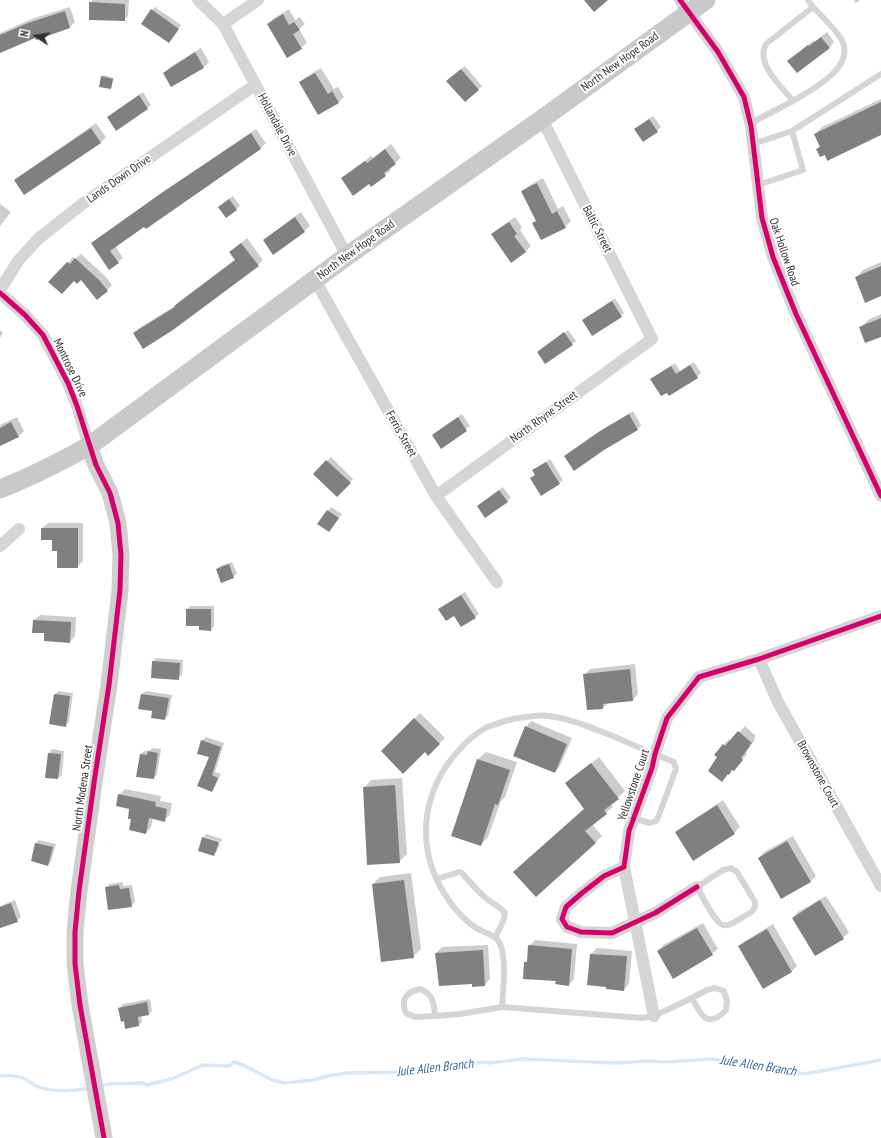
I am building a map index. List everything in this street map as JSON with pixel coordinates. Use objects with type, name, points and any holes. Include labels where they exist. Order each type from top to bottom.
[{"type":"main road","name":"North New Hope Road","points":[[0,489],[21,481],[89,446],[347,256],[542,119],[685,6],[706,0]]},
{"type":"street","name":"Hollandale Drive","points":[[198,0],[223,24],[347,256]]},
{"type":"street","points":[[223,24],[258,0]]},
{"type":"street","name":"Oak Hollow Road","points":[[685,6],[718,52],[744,97],[751,123],[762,218],[773,257],[796,314],[881,496]]},
{"type":"street","name":"Lands Down Drive","points":[[0,292],[18,261],[44,234],[81,205],[255,85]]},
{"type":"street","name":"Baltic Street","points":[[542,119],[652,339]]},
{"type":"street","name":"Ferris Street","points":[[315,280],[436,496],[497,582]]},
{"type":"street","name":"Montrose Drive","points":[[0,292],[25,315],[43,335],[68,383],[78,406],[89,446]]},
{"type":"street","name":"North Rhyne Street","points":[[436,496],[652,339]]},
{"type":"street","name":"North Modena Street","points":[[89,446],[96,465],[110,493],[118,523],[121,555],[120,590],[109,685],[74,932],[75,964],[80,1005],[104,1138]]},
{"type":"street","points":[[0,546],[19,529]]},
{"type":"street","name":"Yellowstone Court","points":[[654,1016],[624,867],[629,831],[652,768],[667,718],[699,677],[759,659],[881,616]]},
{"type":"street","name":"Brownstone Court","points":[[759,659],[778,702],[881,886]]},
{"type":"street","points":[[624,867],[604,876],[566,907],[562,918],[567,927],[581,932],[612,933],[655,913],[697,887]]},
{"type":"lane","points":[[751,123],[810,91],[836,71],[842,64],[845,55],[840,37],[808,0]]},
{"type":"lane","points":[[793,101],[767,68],[763,60],[763,49],[766,44],[813,6]]},
{"type":"lane","points":[[753,144],[792,131],[881,74]]},
{"type":"lane","points":[[758,185],[803,170],[792,131]]},
{"type":"lane","name":"Yellowstone Court","points":[[495,937],[475,927],[457,912],[445,895],[431,865],[425,835],[428,808],[436,782],[450,759],[467,741],[486,728],[506,721],[526,716],[549,716],[574,722],[597,730],[674,762],[676,769],[674,776],[656,821],[650,822],[633,818]]},
{"type":"lane","points":[[731,868],[737,872],[755,902],[755,906],[752,912],[729,925],[724,925],[717,921],[697,887],[723,870],[731,868]]},
{"type":"lane","points":[[437,879],[459,872],[462,873],[477,890],[488,900],[500,907],[505,913],[505,919],[495,937],[500,943],[504,960],[502,1007]]},
{"type":"lane","points":[[435,1016],[433,1000],[428,992],[420,989],[413,990],[405,997],[403,1006],[406,1013],[415,1017],[435,1016],[460,1014],[502,1007],[642,1018],[654,1016],[707,990],[715,988],[724,992],[727,1001],[726,1010],[719,1017],[712,1019],[704,1017],[699,1013],[692,998]]},
{"type":"building","points":[[584,0],[608,0],[594,12]]},
{"type":"building","points":[[89,2],[125,4],[125,21],[89,20]]},
{"type":"building","points":[[151,9],[179,29],[169,43],[141,24]]},
{"type":"building","points":[[65,11],[70,28],[36,40],[35,38],[0,53],[0,35],[28,23]]},
{"type":"building","points":[[283,14],[289,25],[294,22],[300,30],[293,34],[302,49],[287,58],[267,24]]},
{"type":"building","points":[[821,37],[830,48],[797,73],[787,61]]},
{"type":"building","points":[[195,52],[204,68],[171,87],[163,73]]},
{"type":"building","points":[[461,69],[479,90],[465,102],[446,81]]},
{"type":"building","points":[[315,73],[328,94],[332,91],[339,103],[318,115],[299,82]]},
{"type":"building","points":[[101,76],[113,79],[111,89],[99,87]]},
{"type":"building","points":[[139,95],[148,109],[116,131],[107,117]]},
{"type":"building","points":[[881,102],[881,135],[827,161],[825,155],[820,157],[816,149],[820,147],[814,134]]},
{"type":"building","points":[[649,119],[658,132],[643,142],[634,129]]},
{"type":"building","points":[[91,128],[101,143],[24,195],[14,180]]},
{"type":"building","points":[[251,133],[261,149],[146,229],[144,227],[110,251],[119,263],[109,270],[91,243],[160,194]]},
{"type":"building","points":[[385,149],[396,164],[384,173],[386,176],[371,187],[369,184],[353,196],[341,178],[365,161],[367,163]]},
{"type":"building","points":[[537,183],[552,214],[557,211],[566,228],[541,240],[532,223],[536,221],[521,191]]},
{"type":"building","points":[[229,199],[237,210],[226,218],[218,207]]},
{"type":"building","points":[[295,217],[305,232],[273,255],[263,240]]},
{"type":"building","points":[[509,222],[517,234],[514,236],[526,252],[511,263],[491,234]]},
{"type":"building","points":[[241,243],[259,266],[173,330],[143,349],[133,333],[175,307],[174,306],[235,260],[229,252]]},
{"type":"building","points":[[75,258],[100,281],[108,291],[97,300],[81,280],[77,284],[74,281],[62,294],[48,282],[67,262],[70,264]]},
{"type":"building","points":[[881,266],[881,296],[865,303],[855,277]]},
{"type":"building","points":[[612,301],[622,317],[592,336],[582,320]]},
{"type":"building","points":[[881,318],[881,337],[865,343],[859,327]]},
{"type":"building","points":[[564,332],[573,345],[545,364],[537,352]]},
{"type":"building","points":[[690,365],[698,378],[669,396],[667,393],[661,396],[650,379],[671,366],[676,374]]},
{"type":"building","points":[[629,414],[638,430],[604,450],[574,471],[564,456],[600,431]]},
{"type":"building","points":[[458,417],[467,431],[441,449],[432,435]]},
{"type":"building","points":[[11,422],[19,437],[0,446],[0,428]]},
{"type":"building","points":[[326,460],[351,483],[337,497],[313,474]]},
{"type":"building","points":[[546,462],[560,484],[541,496],[530,478],[535,475],[532,470]]},
{"type":"building","points":[[499,490],[508,502],[485,518],[477,506]]},
{"type":"building","points":[[327,510],[339,518],[329,532],[317,524]]},
{"type":"building","points":[[41,528],[78,528],[78,568],[57,568],[57,551],[52,551],[52,540],[41,540]]},
{"type":"building","points":[[229,564],[234,578],[221,583],[216,569]]},
{"type":"building","points":[[461,595],[476,618],[461,627],[454,616],[446,621],[438,609]]},
{"type":"building","points":[[186,609],[211,609],[211,631],[199,630],[199,626],[186,626]]},
{"type":"building","points":[[33,620],[71,622],[70,643],[44,641],[44,633],[32,633]]},
{"type":"building","points":[[152,661],[180,663],[179,680],[151,678]]},
{"type":"building","points":[[630,669],[633,701],[603,704],[603,709],[587,710],[583,674]]},
{"type":"building","points":[[54,694],[70,696],[66,727],[49,724]]},
{"type":"building","points":[[141,694],[169,698],[165,720],[151,718],[152,711],[138,709]]},
{"type":"building","points":[[414,718],[440,744],[428,756],[425,752],[403,774],[381,751]]},
{"type":"building","points":[[525,726],[567,744],[555,773],[513,756]]},
{"type":"building","points":[[738,731],[752,743],[749,745],[750,746],[741,758],[743,760],[722,782],[708,771],[717,757],[714,755],[723,744],[725,746]]},
{"type":"building","points":[[201,740],[221,747],[212,775],[218,778],[212,792],[197,786],[209,757],[197,754]]},
{"type":"building","points":[[148,751],[158,753],[154,779],[136,777],[140,754],[147,755]]},
{"type":"building","points":[[48,753],[61,754],[58,779],[45,778]]},
{"type":"building","points":[[477,759],[510,770],[498,805],[495,804],[481,846],[451,836]]},
{"type":"building","points":[[591,763],[619,799],[604,810],[607,814],[585,831],[596,843],[536,897],[513,872],[584,809],[565,783]]},
{"type":"building","points":[[395,785],[400,863],[367,865],[363,787]]},
{"type":"building","points":[[118,794],[156,802],[155,806],[167,809],[165,822],[149,818],[146,834],[129,830],[131,819],[128,819],[129,809],[116,806]]},
{"type":"building","points":[[717,805],[735,834],[693,861],[675,832]]},
{"type":"building","points":[[202,837],[219,842],[214,856],[198,851]]},
{"type":"building","points":[[787,841],[811,882],[781,899],[758,858]]},
{"type":"building","points":[[35,843],[53,847],[48,866],[31,861]]},
{"type":"building","points":[[404,880],[414,958],[381,962],[372,884]]},
{"type":"building","points":[[119,885],[120,889],[129,888],[132,907],[108,910],[105,887]]},
{"type":"building","points":[[820,900],[844,939],[815,956],[792,918]]},
{"type":"building","points":[[11,903],[18,922],[0,928],[0,907]]},
{"type":"building","points":[[697,928],[713,955],[673,979],[657,951]]},
{"type":"building","points":[[767,929],[792,972],[763,989],[738,946]]},
{"type":"building","points":[[528,945],[572,949],[569,986],[555,984],[556,981],[523,979],[524,962],[527,962]]},
{"type":"building","points":[[483,950],[485,986],[472,987],[472,984],[439,986],[435,953]]},
{"type":"building","points":[[590,954],[627,956],[624,991],[587,985]]},
{"type":"building","points":[[147,1002],[149,1015],[138,1017],[139,1026],[125,1029],[124,1021],[121,1022],[118,1008]]},
{"type":"waterway","name":"Jule Allen Branch","points":[[100,1086],[110,1084],[143,1083],[146,1085],[172,1079],[203,1065],[229,1066],[234,1062],[272,1080],[285,1083],[313,1080],[346,1073],[405,1072],[454,1065],[523,1059],[616,1063],[712,1059],[763,1065],[804,1074],[881,1060]]},
{"type":"waterway","name":"Jule Allen Branch","points":[[0,1076],[19,1077],[36,1086],[49,1090],[69,1091],[90,1088]]},
{"type":"cycle path","points":[[680,0],[718,52],[744,97],[751,126],[762,218],[773,257],[796,314],[881,496]]},
{"type":"cycle path","points":[[0,293],[25,315],[43,335],[68,383],[96,465],[110,493],[118,523],[121,555],[120,590],[109,685],[79,891],[75,932],[75,964],[80,1005],[104,1138]]},
{"type":"cycle path","points":[[697,887],[655,913],[612,933],[581,932],[567,927],[562,919],[566,907],[582,893],[604,876],[624,867],[629,831],[652,768],[667,718],[699,677],[759,659],[881,616]]}]
